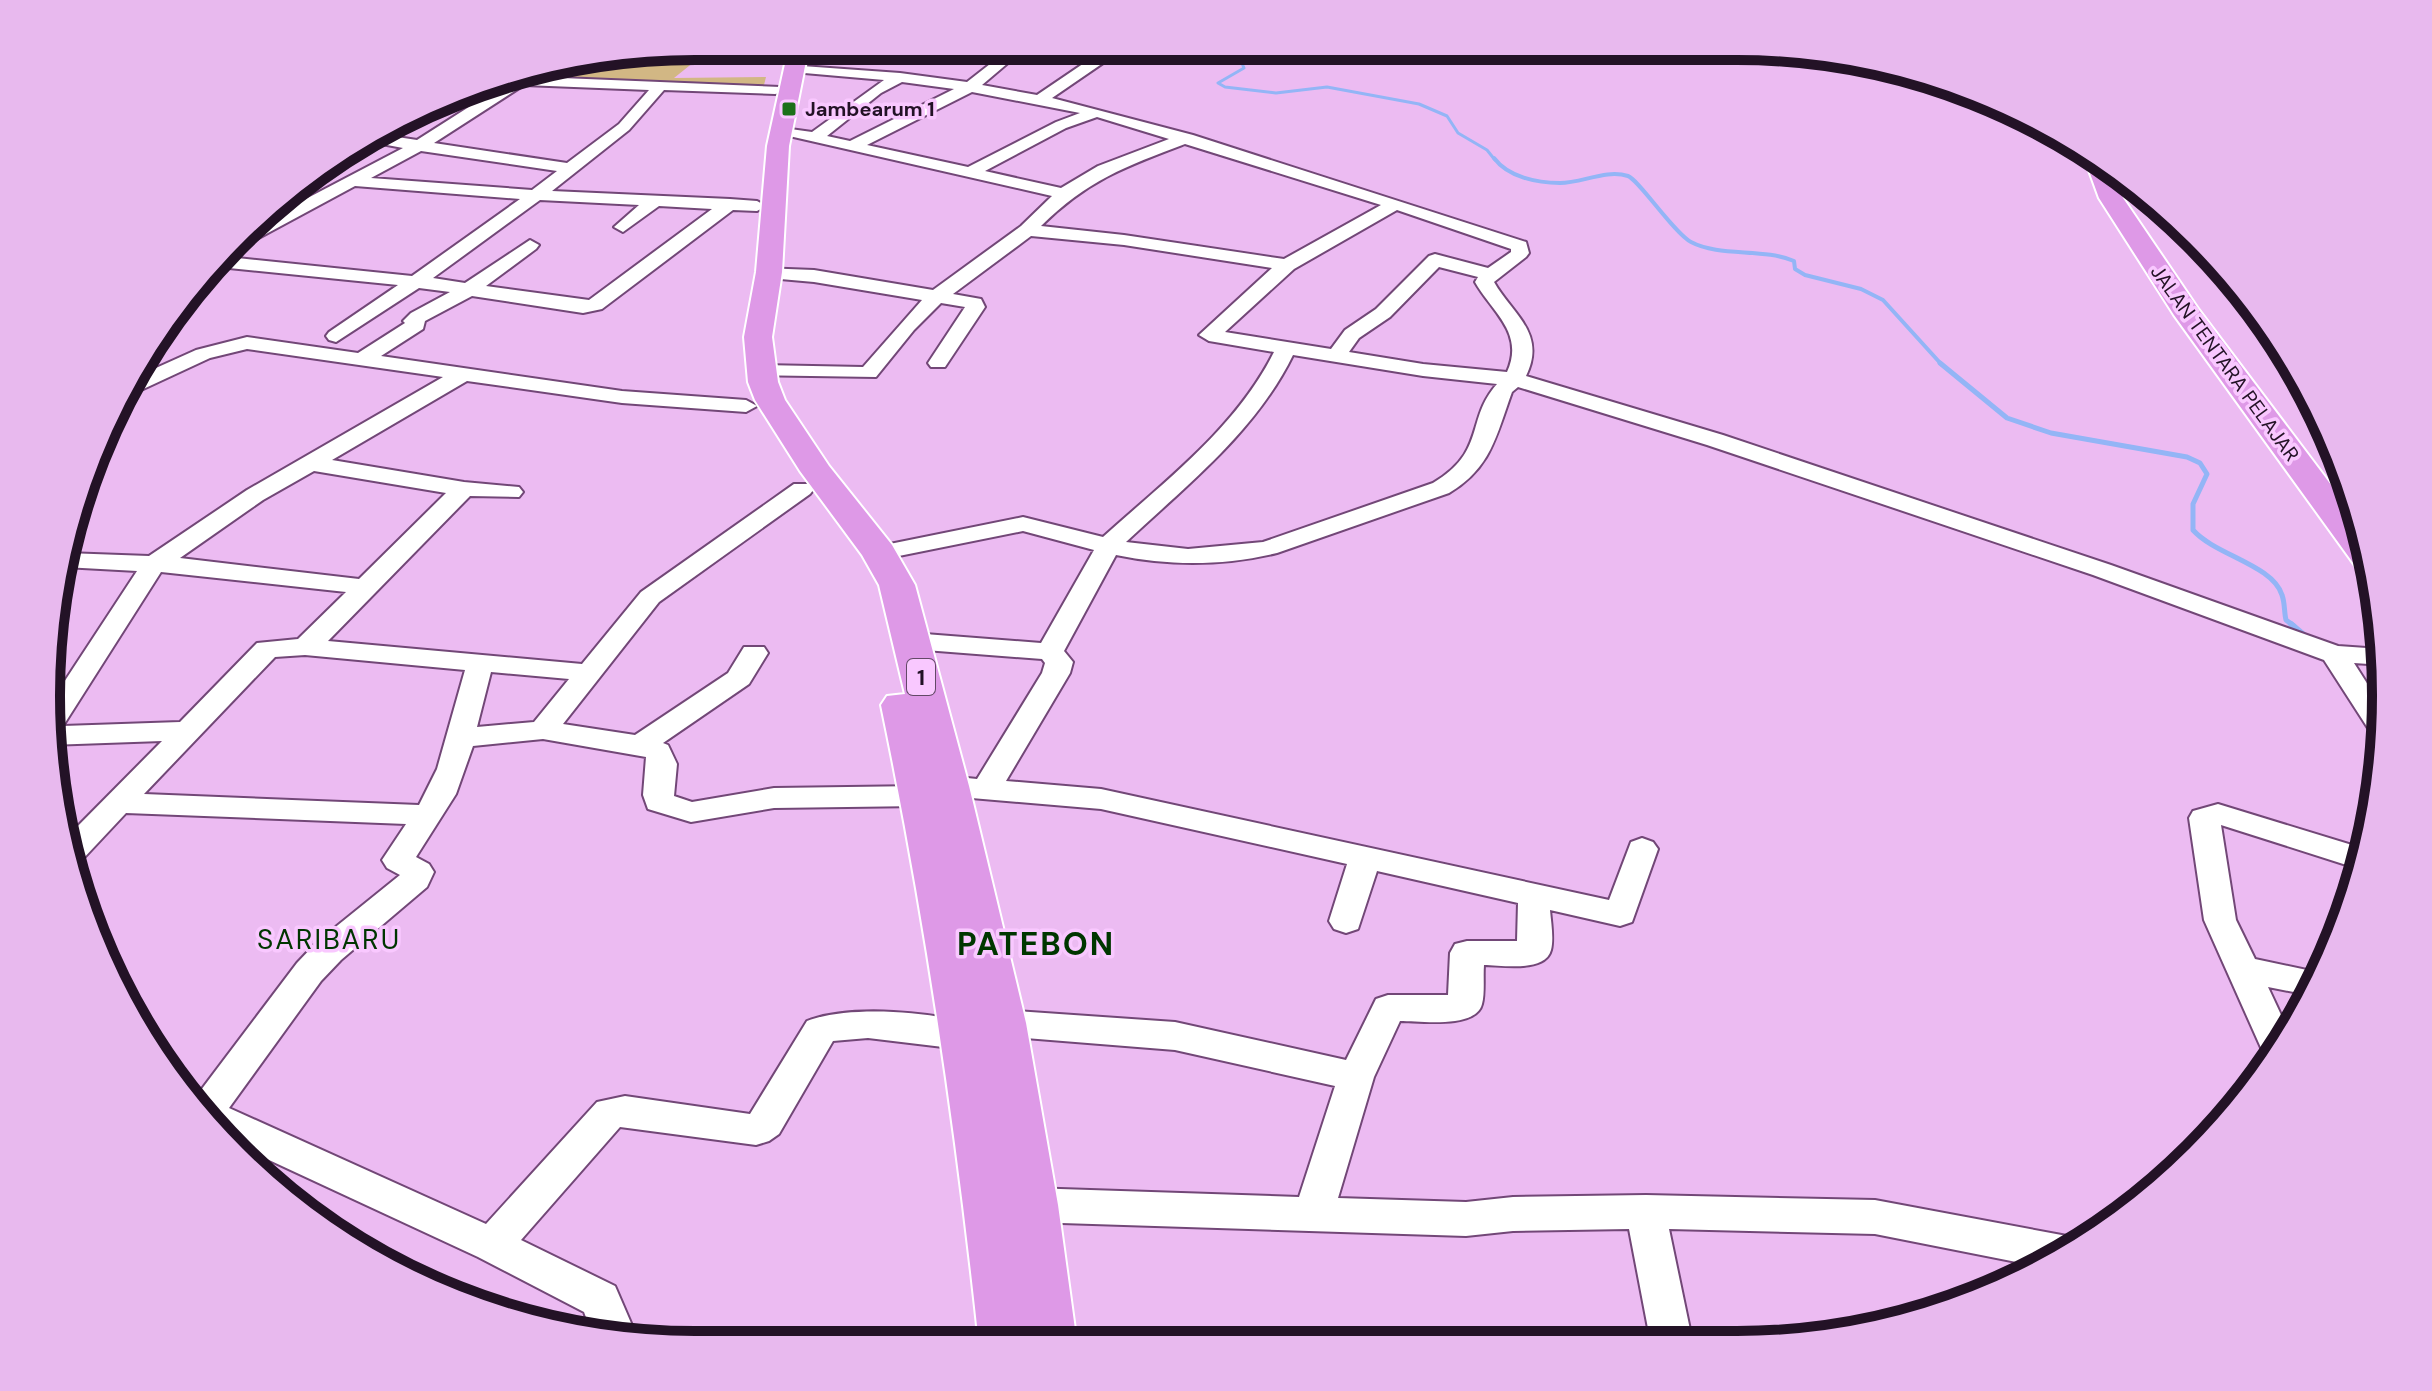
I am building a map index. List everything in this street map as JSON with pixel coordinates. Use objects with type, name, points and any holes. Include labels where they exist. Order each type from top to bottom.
[{"type":"highway","name":"1","points":[[788,63],[798,134],[755,197],[769,272],[758,337],[761,371],[770,400],[816,471],[879,553],[897,585],[948,805],[984,1030],[1030,1205],[1045,1331]]},
{"type":"highway","name":"1","points":[[788,63],[763,147],[755,197],[739,338],[740,385],[746,406],[761,433],[802,489],[841,532],[873,590],[948,805]]},
{"type":"highway","name":"JALAN TENTARA PELAJAR","points":[[2103,176],[2111,198],[2179,303],[2351,535]]},
{"type":"highway","name":"1","points":[[984,1030],[989,1172],[1007,1331]]},
{"type":"street","points":[[852,146],[970,87],[1004,60]]},
{"type":"street","points":[[1040,99],[1098,60]]},
{"type":"street","points":[[533,82],[659,87],[788,63],[970,87],[1096,112],[1187,138],[1518,245],[1520,253],[1484,282],[1492,296],[1515,321],[1522,342],[1520,367],[1514,379],[1502,390],[1476,459],[1461,476],[1441,488],[1268,548],[1239,554],[1159,556],[1023,524],[879,553]]},
{"type":"street","points":[[798,134],[900,77]]},
{"type":"street","points":[[399,336],[341,332],[419,282],[624,127],[659,87]]},
{"type":"street","points":[[267,227],[420,145],[507,89]]},
{"type":"street","points":[[969,173],[1061,125],[1096,112]]},
{"type":"street","points":[[798,134],[1064,194]]},
{"type":"street","points":[[761,371],[869,373],[907,326],[935,298],[1027,230],[1064,194],[1104,169],[1187,138]]},
{"type":"street","points":[[387,140],[570,168]]},
{"type":"street","points":[[354,181],[442,190],[655,201],[755,197]]},
{"type":"street","points":[[312,189],[333,192]]},
{"type":"street","points":[[230,263],[419,282],[583,307],[595,305],[755,197]]},
{"type":"street","points":[[623,227],[655,201]]},
{"type":"street","points":[[1395,204],[1287,265],[1209,334],[1213,338],[1335,357],[1514,379],[1715,440],[2340,654],[2371,656]]},
{"type":"street","points":[[1027,230],[1124,240],[1287,265]]},
{"type":"street","points":[[362,359],[416,325],[413,321],[418,317],[470,289],[530,245]]},
{"type":"street","points":[[1335,357],[1352,334],[1383,313],[1435,260],[1492,275]]},
{"type":"street","points":[[769,272],[814,276],[976,305],[938,363]]},
{"type":"street","points":[[143,382],[203,354],[238,344],[260,344],[622,397],[746,406]]},
{"type":"street","points":[[1050,652],[1108,546],[1235,424],[1263,389],[1286,349]]},
{"type":"street","points":[[60,709],[154,564],[255,495],[464,374]]},
{"type":"street","points":[[309,463],[464,489],[511,492]]},
{"type":"street","points":[[305,647],[331,625],[464,489]]},
{"type":"street","points":[[543,730],[650,597],[802,489]]},
{"type":"street","points":[[75,560],[154,564],[365,587]]},
{"type":"street","points":[[912,641],[1050,652],[1059,662],[1056,673],[948,805]]},
{"type":"street","points":[[78,844],[267,649],[305,647],[590,673]]},
{"type":"street","points":[[640,745],[739,678],[754,653]]},
{"type":"street","points":[[2340,654],[2372,710]]},
{"type":"street","points":[[210,1105],[309,972],[329,951],[416,879],[418,872],[415,868],[398,860],[428,815],[452,769],[480,663]]},
{"type":"street","points":[[461,738],[543,730],[640,745],[658,751],[663,760],[659,802],[691,812],[774,798],[948,805],[1101,799],[1620,914],[1642,849]]},
{"type":"street","points":[[61,736],[187,731]]},
{"type":"street","points":[[118,803],[428,815]]},
{"type":"street","points":[[2273,1036],[2220,920],[2204,818],[2218,814],[2351,856]]},
{"type":"street","points":[[1346,921],[1365,858]]},
{"type":"street","points":[[1313,1215],[1356,1077],[1388,1008],[1462,1008],[1467,953],[1530,953],[1534,950],[1534,895]]},
{"type":"street","points":[[2240,968],[2304,982]]},
{"type":"street","points":[[492,1245],[574,1149],[610,1113],[625,1111],[756,1130],[766,1123],[820,1031],[826,1027],[848,1023],[1175,1036],[1356,1077]]},
{"type":"street","points":[[226,1123],[444,1226],[492,1245],[600,1299],[611,1326]]},
{"type":"street","points":[[1030,1205],[1466,1219],[1513,1214],[1646,1212],[1875,1217],[2037,1255]]},
{"type":"street","points":[[1646,1212],[1669,1331]]},
{"type":"shaded area","points":[[696,60],[674,78],[766,77],[763,89],[541,80],[613,65]]},
{"type":"waterway","points":[[1237,60],[1244,68],[1218,83],[1225,87],[1276,93],[1327,87],[1419,104],[1447,116],[1458,133],[1487,150],[1495,160]]},
{"type":"waterway","points":[[1494,158],[1507,170],[1542,182],[1560,183],[1611,174],[1628,176],[1691,242],[1702,247],[1782,257],[1794,261],[1795,269],[1805,275],[1861,289],[1883,300],[1941,364]]},
{"type":"waterway","points":[[1941,364],[2007,418],[2051,433],[2187,457],[2200,463],[2207,474],[2193,504],[2193,530],[2267,576],[2282,595],[2286,620],[2294,626]]},
{"type":"waterway","points":[[2291,624],[2304,635]]},
{"type":"place","name":"Jambearum 1","points":[[789,109]]},
{"type":"district","name":"SARIBARU","points":[[329,939]]},
{"type":"district","name":"PATEBON","points":[[1036,944]]}]
